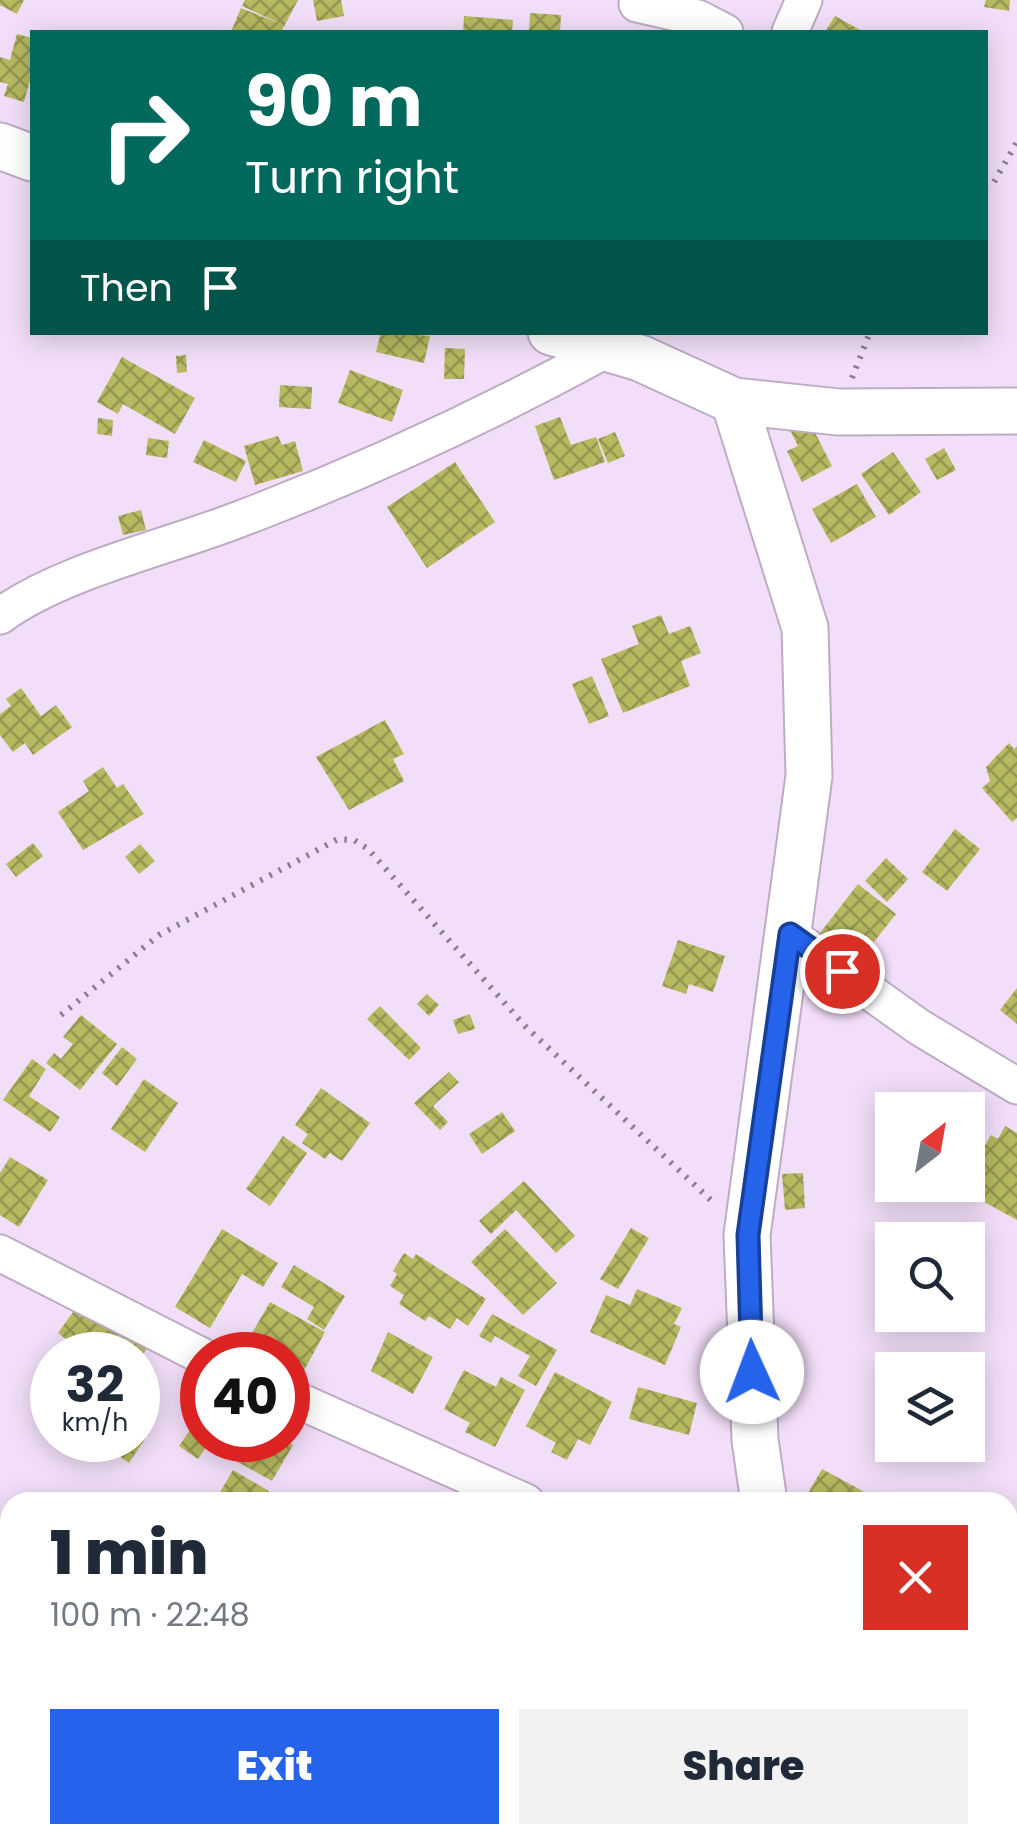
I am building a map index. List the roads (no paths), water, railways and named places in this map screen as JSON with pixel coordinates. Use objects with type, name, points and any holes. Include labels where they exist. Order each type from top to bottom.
[{"type":"street","points":[[791,30],[804,0]]},
{"type":"street","points":[[637,4],[698,18],[722,30]]},
{"type":"street","points":[[0,146],[30,157]]},
{"type":"street","points":[[567,335],[632,347],[734,400],[838,412],[1017,412]]},
{"type":"street","points":[[0,616],[62,582],[366,470],[632,347]]},
{"type":"street","points":[[734,400],[805,628],[809,776],[748,1235],[755,1440],[763,1492]]},
{"type":"street","points":[[790,934],[920,1027],[1017,1086]]},
{"type":"street","points":[[0,1254],[180,1345]]},
{"type":"street","points":[[310,1407],[480,1492]]}]
